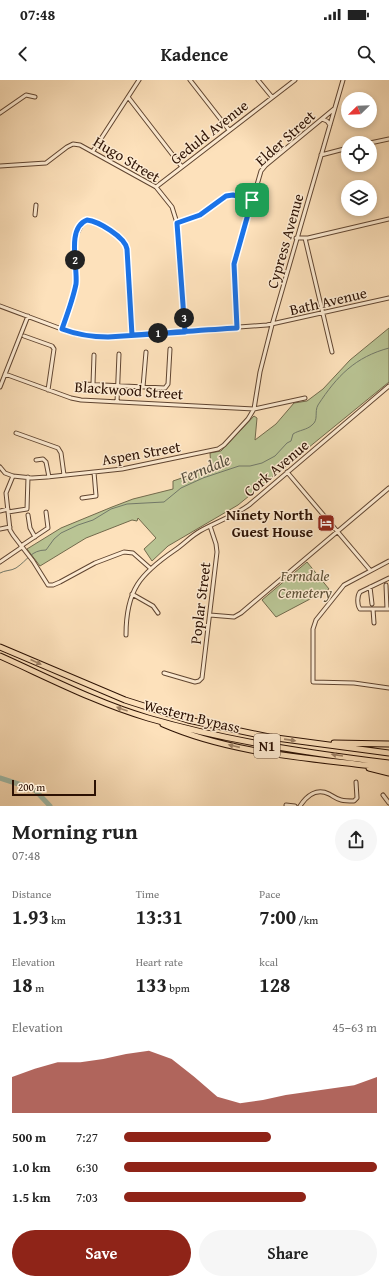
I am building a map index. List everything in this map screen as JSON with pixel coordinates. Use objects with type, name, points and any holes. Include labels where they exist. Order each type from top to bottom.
[{"type":"highway","name":"Western Bypass","points":[[0,647],[113,696],[192,722],[242,732],[389,753]]},
{"type":"highway","name":"Western Bypass","points":[[0,656],[97,699],[148,718],[264,746],[389,763]]},
{"type":"highway","points":[[148,718],[174,729],[235,747],[300,758],[389,768]]},
{"type":"highway","points":[[313,743],[389,744]]},
{"type":"highway","points":[[348,764],[389,773]]},
{"type":"street","points":[[93,151],[139,80]]},
{"type":"street","points":[[190,80],[229,130]]},
{"type":"street","points":[[258,80],[272,97]]},
{"type":"street","name":"Geduld Avenue","points":[[156,188],[295,80]]},
{"type":"street","name":"Cypress Avenue","points":[[254,409],[260,372],[272,324],[343,80]]},
{"type":"street","points":[[0,113],[25,95],[29,94],[35,97]]},
{"type":"street","points":[[128,97],[182,167]]},
{"type":"street","name":"Elder Street","points":[[237,328],[234,264],[262,169],[334,109]]},
{"type":"street","points":[[322,119],[327,121],[330,125]]},
{"type":"street","points":[[377,142],[389,139]]},
{"type":"street","name":"Hugo Street","points":[[0,166],[46,163],[67,147],[73,144],[80,145],[156,188],[171,204],[177,223]]},
{"type":"street","points":[[322,154],[341,150]]},
{"type":"street","points":[[185,332],[177,223],[200,215],[226,196],[233,195],[252,200]]},
{"type":"street","points":[[35,215],[36,205]]},
{"type":"street","points":[[296,238],[305,238],[389,219]]},
{"type":"street","points":[[62,329],[76,284],[75,238],[82,223],[86,220],[91,220],[122,238],[125,243],[127,249],[132,335]]},
{"type":"street","points":[[305,238],[332,352]]},
{"type":"street","name":"Bath Avenue","points":[[0,306],[76,334],[92,337],[185,332],[272,324],[323,314],[389,298]]},
{"type":"street","points":[[0,387],[28,316]]},
{"type":"street","points":[[24,336],[54,347],[55,351],[48,390]]},
{"type":"street","points":[[83,384],[167,387],[170,349]]},
{"type":"street","points":[[143,387],[146,352]]},
{"type":"street","points":[[117,402],[119,354]]},
{"type":"street","points":[[93,384],[94,355]]},
{"type":"street","name":"Blackwood Street","points":[[5,374],[77,400],[254,409],[305,398]]},
{"type":"street","name":"Cork Avenue","points":[[126,635],[127,609],[132,594],[150,568],[194,535],[244,508],[389,386]]},
{"type":"street","name":"Aspen Street","points":[[13,476],[28,478],[49,477],[94,472],[131,467],[218,449],[224,445],[248,419],[254,409]]},
{"type":"street","points":[[16,433],[58,448],[61,453],[64,475]]},
{"type":"street","points":[[36,460],[43,459],[46,462],[49,477]]},
{"type":"street","points":[[0,467],[5,473],[13,476],[6,493],[10,527],[13,535],[32,560],[45,583],[49,586],[60,582],[95,563],[124,552],[133,553],[150,568]]},
{"type":"street","points":[[82,498],[96,496],[94,472]]},
{"type":"street","points":[[287,472],[370,570]]},
{"type":"street","points":[[0,511],[27,509],[28,478]]},
{"type":"street","points":[[210,615],[234,617],[241,613],[389,488]]},
{"type":"street","points":[[0,562],[48,528],[46,512]]},
{"type":"street","points":[[28,515],[30,528],[35,537]]},
{"type":"street","name":"Poplar Street","points":[[164,673],[195,682],[200,681],[202,678],[217,552],[210,526]]},
{"type":"street","points":[[0,529],[10,527]]},
{"type":"street","points":[[388,562],[370,570],[344,585],[315,623],[313,629],[313,682],[354,683],[389,688]]},
{"type":"street","points":[[386,585],[388,609],[360,609],[358,606],[359,594],[389,578]]},
{"type":"street","points":[[370,588],[372,604]]},
{"type":"street","points":[[132,594],[154,607],[158,613]]},
{"type":"street","points":[[373,609],[374,623]]},
{"type":"street","points":[[300,806],[313,793],[320,791],[342,800],[354,801],[357,798],[356,782]]},
{"type":"street","points":[[383,795],[389,803]]},
{"type":"street","points":[[286,805],[296,806]]},
{"type":"green space","points":[[389,328],[389,382],[238,505],[168,546],[152,561],[144,549],[156,538],[138,518],[137,521],[132,520],[86,538],[40,566],[27,549],[61,528],[133,499],[173,489],[173,481],[211,468],[210,453],[221,451],[254,416],[257,418],[255,440],[276,424],[294,403],[307,401],[323,389],[350,360]]},
{"type":"green space","name":"Ferndale Cemetery","points":[[307,562],[329,589],[276,617],[262,600]]},
{"type":"waterway","name":"Ferndale","points":[[0,573],[12,570],[33,554],[41,550],[46,550],[54,539],[61,533],[93,520],[111,509],[127,504],[164,502],[181,488],[203,478],[239,466],[250,466],[262,463],[275,456],[287,443],[291,441],[293,434],[310,427],[314,423],[318,405],[332,385],[348,369],[366,357],[389,348]]},
{"type":"waterway","points":[[0,778],[34,789],[50,806]]},
{"type":"place","name":"Ninety North Guest House","points":[[326,523]]},
{"type":"route","points":[[252,200],[233,195],[226,196],[200,215],[177,223],[185,332],[108,337],[96,337],[76,334],[62,329],[76,284],[75,236],[82,223],[87,220],[91,220],[113,232],[122,238],[125,243],[127,249],[132,335],[185,332],[212,329],[237,328],[234,264],[235,256],[252,200]]}]
